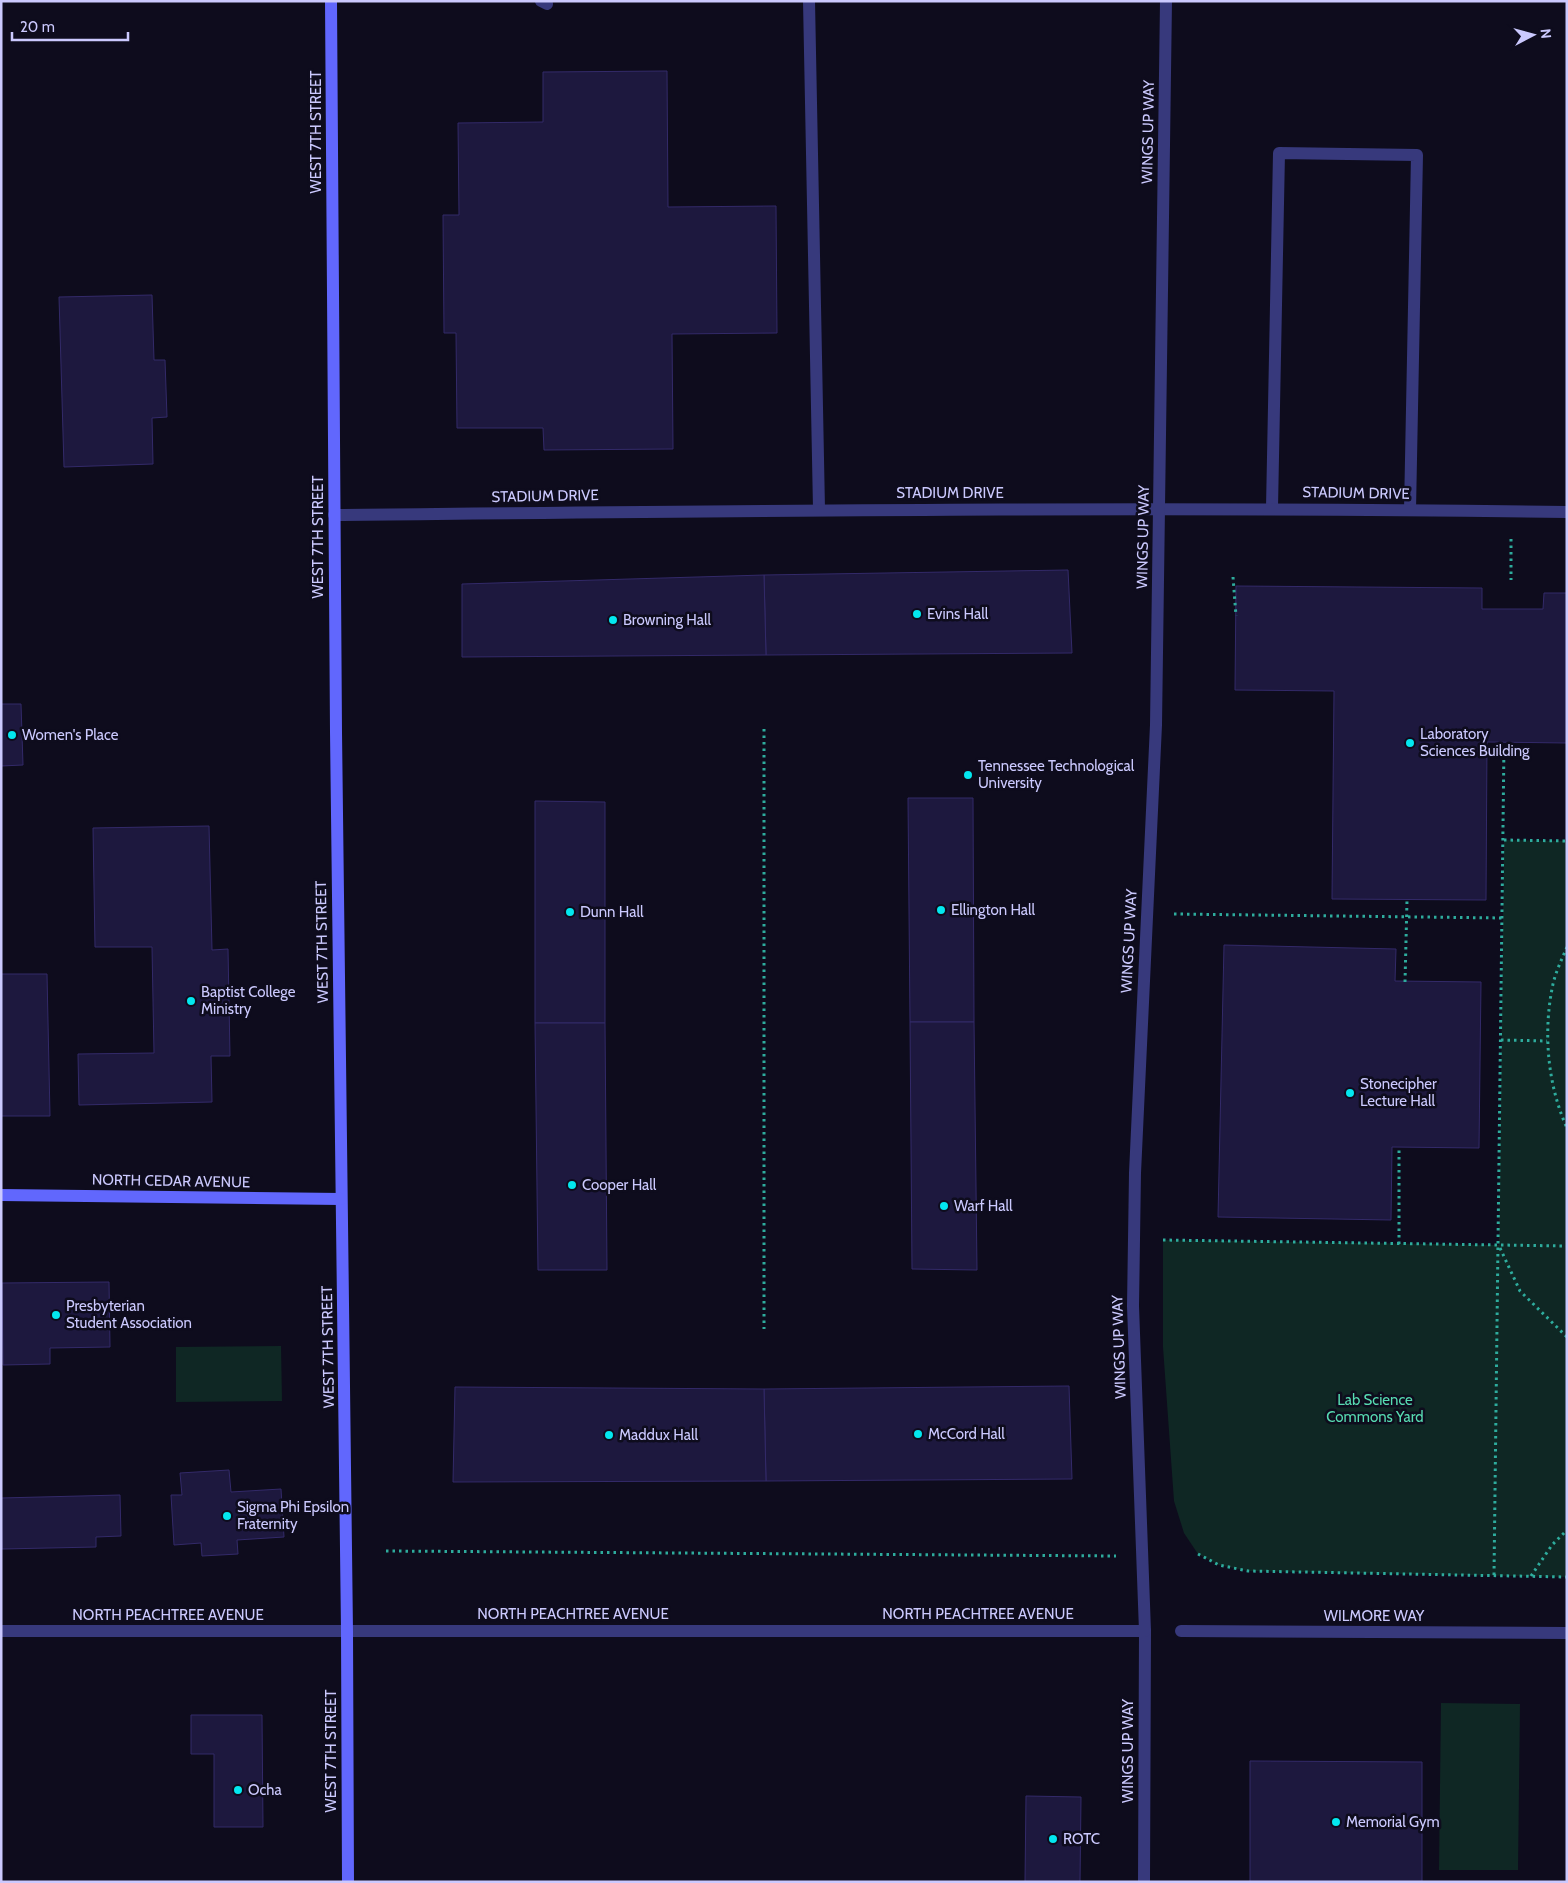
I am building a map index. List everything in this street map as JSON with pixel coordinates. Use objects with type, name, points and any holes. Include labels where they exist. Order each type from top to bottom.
[{"type":"street","name":"WEST 7TH STREET","points":[[331,1],[334,515],[347,1630],[348,1882]]},
{"type":"street","points":[[809,1],[819,509]]},
{"type":"street","name":"WINGS UP WAY","points":[[1144,1882],[1145,1631],[1133,1277],[1135,1173],[1156,725],[1166,1]]},
{"type":"street","points":[[1272,508],[1279,153],[1299,153],[1416,155],[1410,510]]},
{"type":"street","name":"STADIUM DRIVE","points":[[334,515],[819,509],[1272,508],[1567,512]]},
{"type":"street","name":"NORTH CEDAR AVENUE","points":[[1,1195],[341,1199]]},
{"type":"street","name":"NORTH PEACHTREE AVENUE","points":[[1,1630],[1145,1631]]},
{"type":"street","name":"WILMORE WAY","points":[[1181,1631],[1567,1633]]},
{"type":"path","points":[[1510,538],[1511,580]]},
{"type":"path","points":[[1234,577],[1236,616]]},
{"type":"path","points":[[764,728],[764,1329]]},
{"type":"path","points":[[1494,1575],[1504,743]]},
{"type":"path","points":[[1504,840],[1567,841]]},
{"type":"path","points":[[1405,982],[1407,900]]},
{"type":"path","points":[[1170,914],[1503,918]]},
{"type":"path","points":[[1567,947],[1553,983],[1547,1041],[1552,1081],[1561,1115],[1567,1128]]},
{"type":"path","points":[[1501,1040],[1547,1041]]},
{"type":"path","points":[[1399,1147],[1399,1244]]},
{"type":"path","points":[[1163,1240],[1567,1246]]},
{"type":"path","points":[[1499,1245],[1520,1291],[1567,1337]]},
{"type":"path","points":[[1531,1576],[1552,1545],[1567,1530]]},
{"type":"path","points":[[386,1551],[1117,1556]]},
{"type":"path","points":[[1198,1554],[1219,1565],[1248,1571],[1567,1577]]},
{"type":"green space","name":"Lab Science Commons Yard","points":[[1504,840],[1567,841],[1567,1577],[1248,1571],[1219,1565],[1198,1554],[1184,1533],[1174,1501],[1163,1347],[1163,1240],[1499,1245]]},
{"type":"green space","points":[[281,1346],[282,1401],[176,1402],[176,1347]]},
{"type":"green space","points":[[1441,1703],[1520,1704],[1518,1870],[1439,1870]]},
{"type":"building","points":[[667,71],[668,207],[776,206],[777,333],[672,334],[673,449],[544,450],[543,428],[457,428],[456,333],[444,333],[443,215],[459,215],[458,123],[543,122],[543,72]]},
{"type":"building","points":[[152,295],[154,360],[165,360],[167,417],[152,418],[153,464],[64,467],[59,297]]},
{"type":"building","name":"Evins Hall","points":[[1068,570],[1072,653],[766,655],[764,575]]},
{"type":"building","name":"Browning Hall","points":[[764,575],[766,655],[462,657],[462,584]]},
{"type":"building","name":"Laboratory Sciences Building","points":[[1236,586],[1482,588],[1482,609],[1543,609],[1544,593],[1567,593],[1567,743],[1487,742],[1486,900],[1332,899],[1334,691],[1235,690]]},
{"type":"building","name":"Women's Place","points":[[1,704],[21,704],[23,765],[1,766]]},
{"type":"building","name":"Ellington Hall","points":[[908,798],[973,798],[974,1022],[910,1022]]},
{"type":"building","name":"Dunn Hall","points":[[535,801],[605,802],[605,1023],[535,1023]]},
{"type":"building","name":"Baptist College Ministry","points":[[209,826],[212,950],[228,949],[230,1056],[211,1056],[212,1102],[79,1105],[78,1054],[154,1053],[152,947],[95,947],[93,828]]},
{"type":"building","name":"Stonecipher Lecture Hall","points":[[1224,945],[1396,949],[1395,981],[1481,982],[1479,1148],[1392,1147],[1391,1220],[1218,1217]]},
{"type":"building","points":[[1,974],[47,974],[50,1116],[1,1116]]},
{"type":"building","name":"Warf Hall","points":[[910,1022],[974,1022],[977,1270],[912,1269]]},
{"type":"building","name":"Cooper Hall","points":[[535,1023],[605,1023],[607,1270],[538,1270]]},
{"type":"building","name":"Presbyterian Student Association","points":[[109,1282],[110,1347],[50,1348],[50,1364],[3,1365],[2,1283]]},
{"type":"building","name":"McCord Hall","points":[[1069,1386],[1072,1479],[766,1481],[764,1389]]},
{"type":"building","name":"Maddux Hall","points":[[455,1387],[764,1389],[766,1481],[453,1482]]},
{"type":"building","name":"Sigma Phi Epsilon Fraternity","points":[[229,1470],[231,1492],[281,1489],[284,1537],[237,1540],[238,1554],[202,1556],[201,1543],[174,1545],[171,1495],[182,1495],[180,1473]]},
{"type":"building","points":[[120,1495],[121,1536],[96,1537],[96,1547],[2,1549],[1,1498]]},
{"type":"building","name":"Ocha","points":[[191,1715],[262,1715],[263,1827],[214,1827],[214,1754],[191,1754]]},
{"type":"building","name":"Memorial Gym","points":[[1250,1761],[1422,1762],[1422,1882],[1250,1882]]},
{"type":"building","name":"ROTC","points":[[1026,1796],[1081,1797],[1080,1882],[1025,1882]]},
{"type":"place","name":"Evins Hall","points":[[917,614]]},
{"type":"place","name":"Browning Hall","points":[[613,620]]},
{"type":"place","name":"Women's Place","points":[[12,735]]},
{"type":"place","name":"Laboratory Sciences Building","points":[[1410,743]]},
{"type":"place","name":"Tennessee Technological University","points":[[968,775]]},
{"type":"place","name":"Ellington Hall","points":[[941,910]]},
{"type":"place","name":"Dunn Hall","points":[[570,912]]},
{"type":"place","name":"Baptist College Ministry","points":[[191,1001]]},
{"type":"place","name":"Stonecipher Lecture Hall","points":[[1350,1093]]},
{"type":"place","name":"Cooper Hall","points":[[572,1185]]},
{"type":"place","name":"Warf Hall","points":[[944,1206]]},
{"type":"place","name":"Presbyterian Student Association","points":[[56,1315]]},
{"type":"place","name":"McCord Hall","points":[[918,1434]]},
{"type":"place","name":"Maddux Hall","points":[[609,1435]]},
{"type":"place","name":"Sigma Phi Epsilon Fraternity","points":[[227,1516]]},
{"type":"place","name":"Ocha","points":[[238,1790]]},
{"type":"place","name":"Memorial Gym","points":[[1336,1822]]},
{"type":"place","name":"ROTC","points":[[1053,1839]]}]
